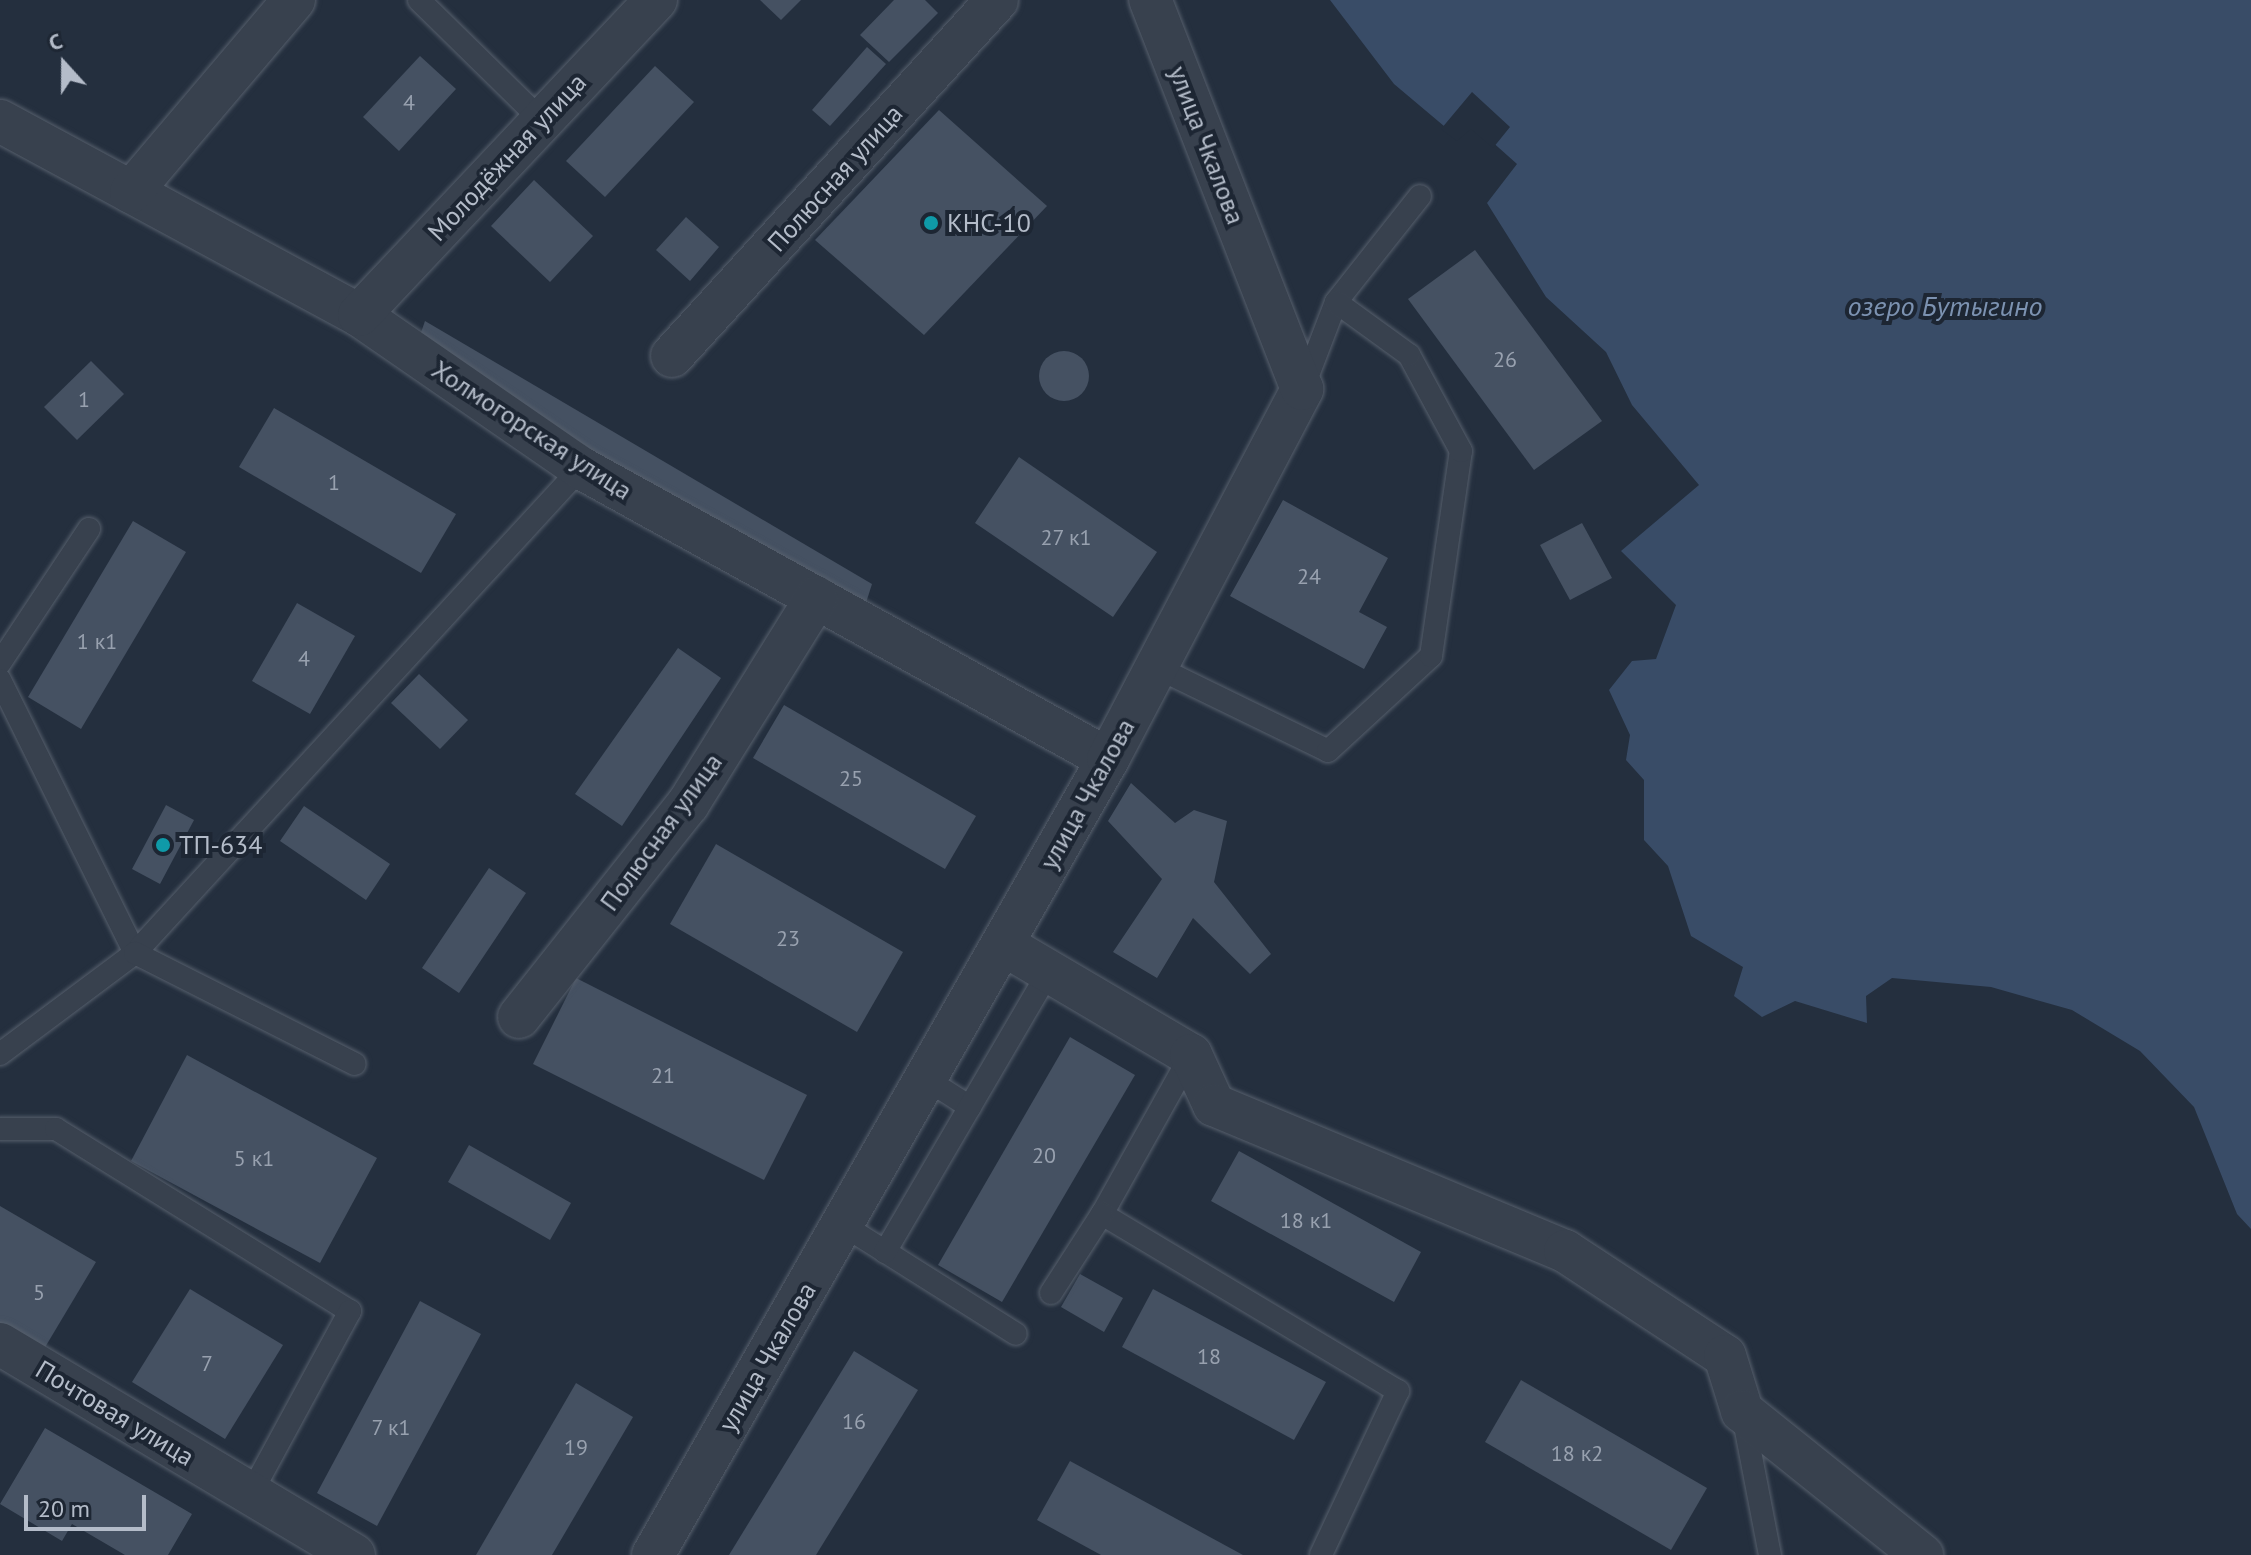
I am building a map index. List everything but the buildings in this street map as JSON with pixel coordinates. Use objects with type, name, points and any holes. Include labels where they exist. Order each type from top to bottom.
[{"type":"street","points":[[131,192],[294,0]]},
{"type":"street","name":"Молодёжная улица","points":[[359,315],[656,0]]},
{"type":"street","name":"Полюсная улица","points":[[672,356],[997,0]]},
{"type":"street","name":"улица Чкалова","points":[[653,1555],[1108,759],[1302,389],[1150,0]]},
{"type":"street","name":"Холмогорская улица","points":[[0,123],[359,315],[581,468],[1108,759]]},
{"type":"street","name":"Полюсная улица","points":[[519,1017],[688,804],[816,598]]},
{"type":"street","points":[[1004,945],[1191,1055],[1214,1105],[1578,1260],[1725,1356],[1742,1411],[1922,1555]]},
{"type":"street","name":"Почтовая улица","points":[[0,1344],[354,1555]]},
{"type":"lane","points":[[419,0],[542,121]]},
{"type":"lane","points":[[1302,389],[1336,302],[1420,196]]},
{"type":"lane","points":[[1156,667],[1328,751],[1431,656],[1461,451],[1409,355],[1336,302]]},
{"type":"lane","points":[[0,1054],[135,953],[581,468]]},
{"type":"lane","points":[[0,663],[89,529]]},
{"type":"lane","points":[[0,680],[135,953],[355,1064]]},
{"type":"lane","points":[[885,1252],[1049,971]]},
{"type":"lane","points":[[1051,1293],[1102,1214],[1191,1055]]},
{"type":"lane","points":[[926,1079],[970,1107]]},
{"type":"lane","points":[[0,1129],[56,1129],[350,1311],[251,1493]]},
{"type":"lane","points":[[1102,1214],[1398,1391],[1321,1555]]},
{"type":"lane","points":[[843,1225],[1016,1334]]},
{"type":"lane","points":[[1742,1411],[1770,1555]]},
{"type":"water","name":"озеро Бутыгино","points":[[1330,0],[2251,0],[2251,1229],[2237,1214],[2194,1107],[2140,1051],[2072,1010],[1991,987],[1892,978],[1866,996],[1867,1023],[1795,1001],[1762,1017],[1734,996],[1743,967],[1691,936],[1668,866],[1644,840],[1644,780],[1626,760],[1630,735],[1609,690],[1632,661],[1656,659],[1676,605],[1621,551],[1699,485],[1632,405],[1606,352],[1546,297],[1487,203],[1517,164],[1471,123],[1457,137],[1394,84]]},
{"type":"pier","points":[[1472,92],[1510,127],[1493,148],[1471,129],[1457,141],[1441,129]]},
{"type":"place","name":"КНС-10","points":[[931,223]]},
{"type":"place","name":"ТП-634","points":[[163,845]]}]
